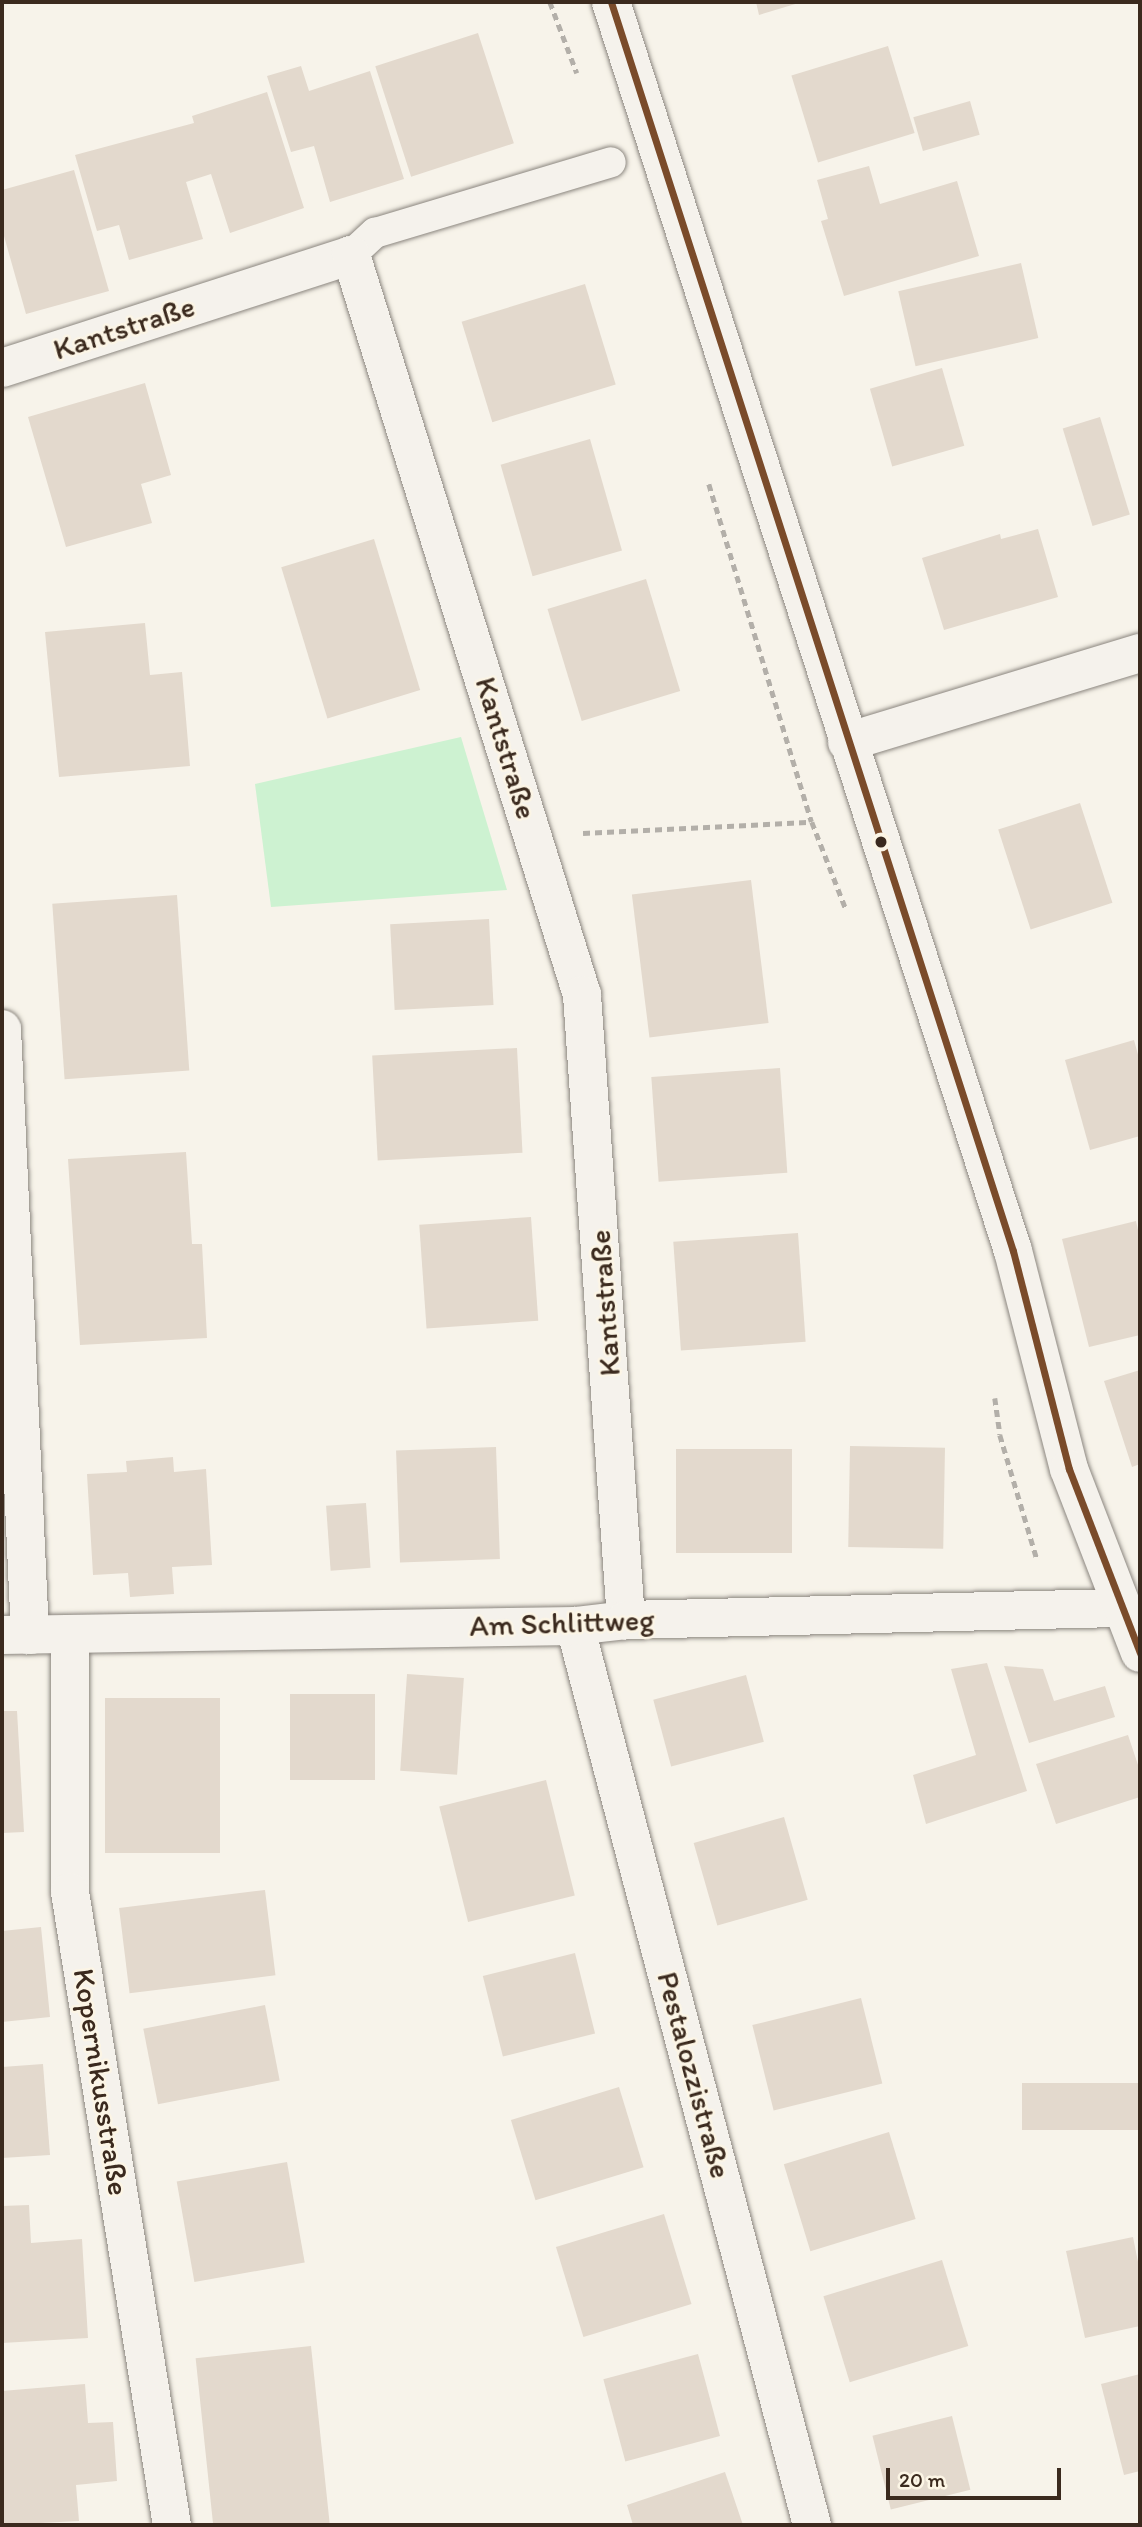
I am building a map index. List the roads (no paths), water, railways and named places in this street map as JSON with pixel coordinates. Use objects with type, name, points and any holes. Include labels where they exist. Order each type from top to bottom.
[{"type":"street","points":[[611,2],[1013,1251],[1069,1469],[1140,1653]]},
{"type":"street","name":"Kantstraße","points":[[2,368],[351,255],[577,972],[586,1020],[626,1619]]},
{"type":"street","points":[[847,742],[1140,653]]},
{"type":"street","points":[[2,1029],[16,1635]]},
{"type":"street","name":"Am Schlittweg","points":[[16,1635],[575,1626],[626,1619],[1052,1612],[1123,1608]]},
{"type":"street","name":"Pestalozzistraße","points":[[575,1626],[812,2525]]},
{"type":"street","name":"Kopernikusstraße","points":[[70,1635],[70,1892],[172,2525]]},
{"type":"lane","points":[[351,255],[374,233],[611,162]]}]
